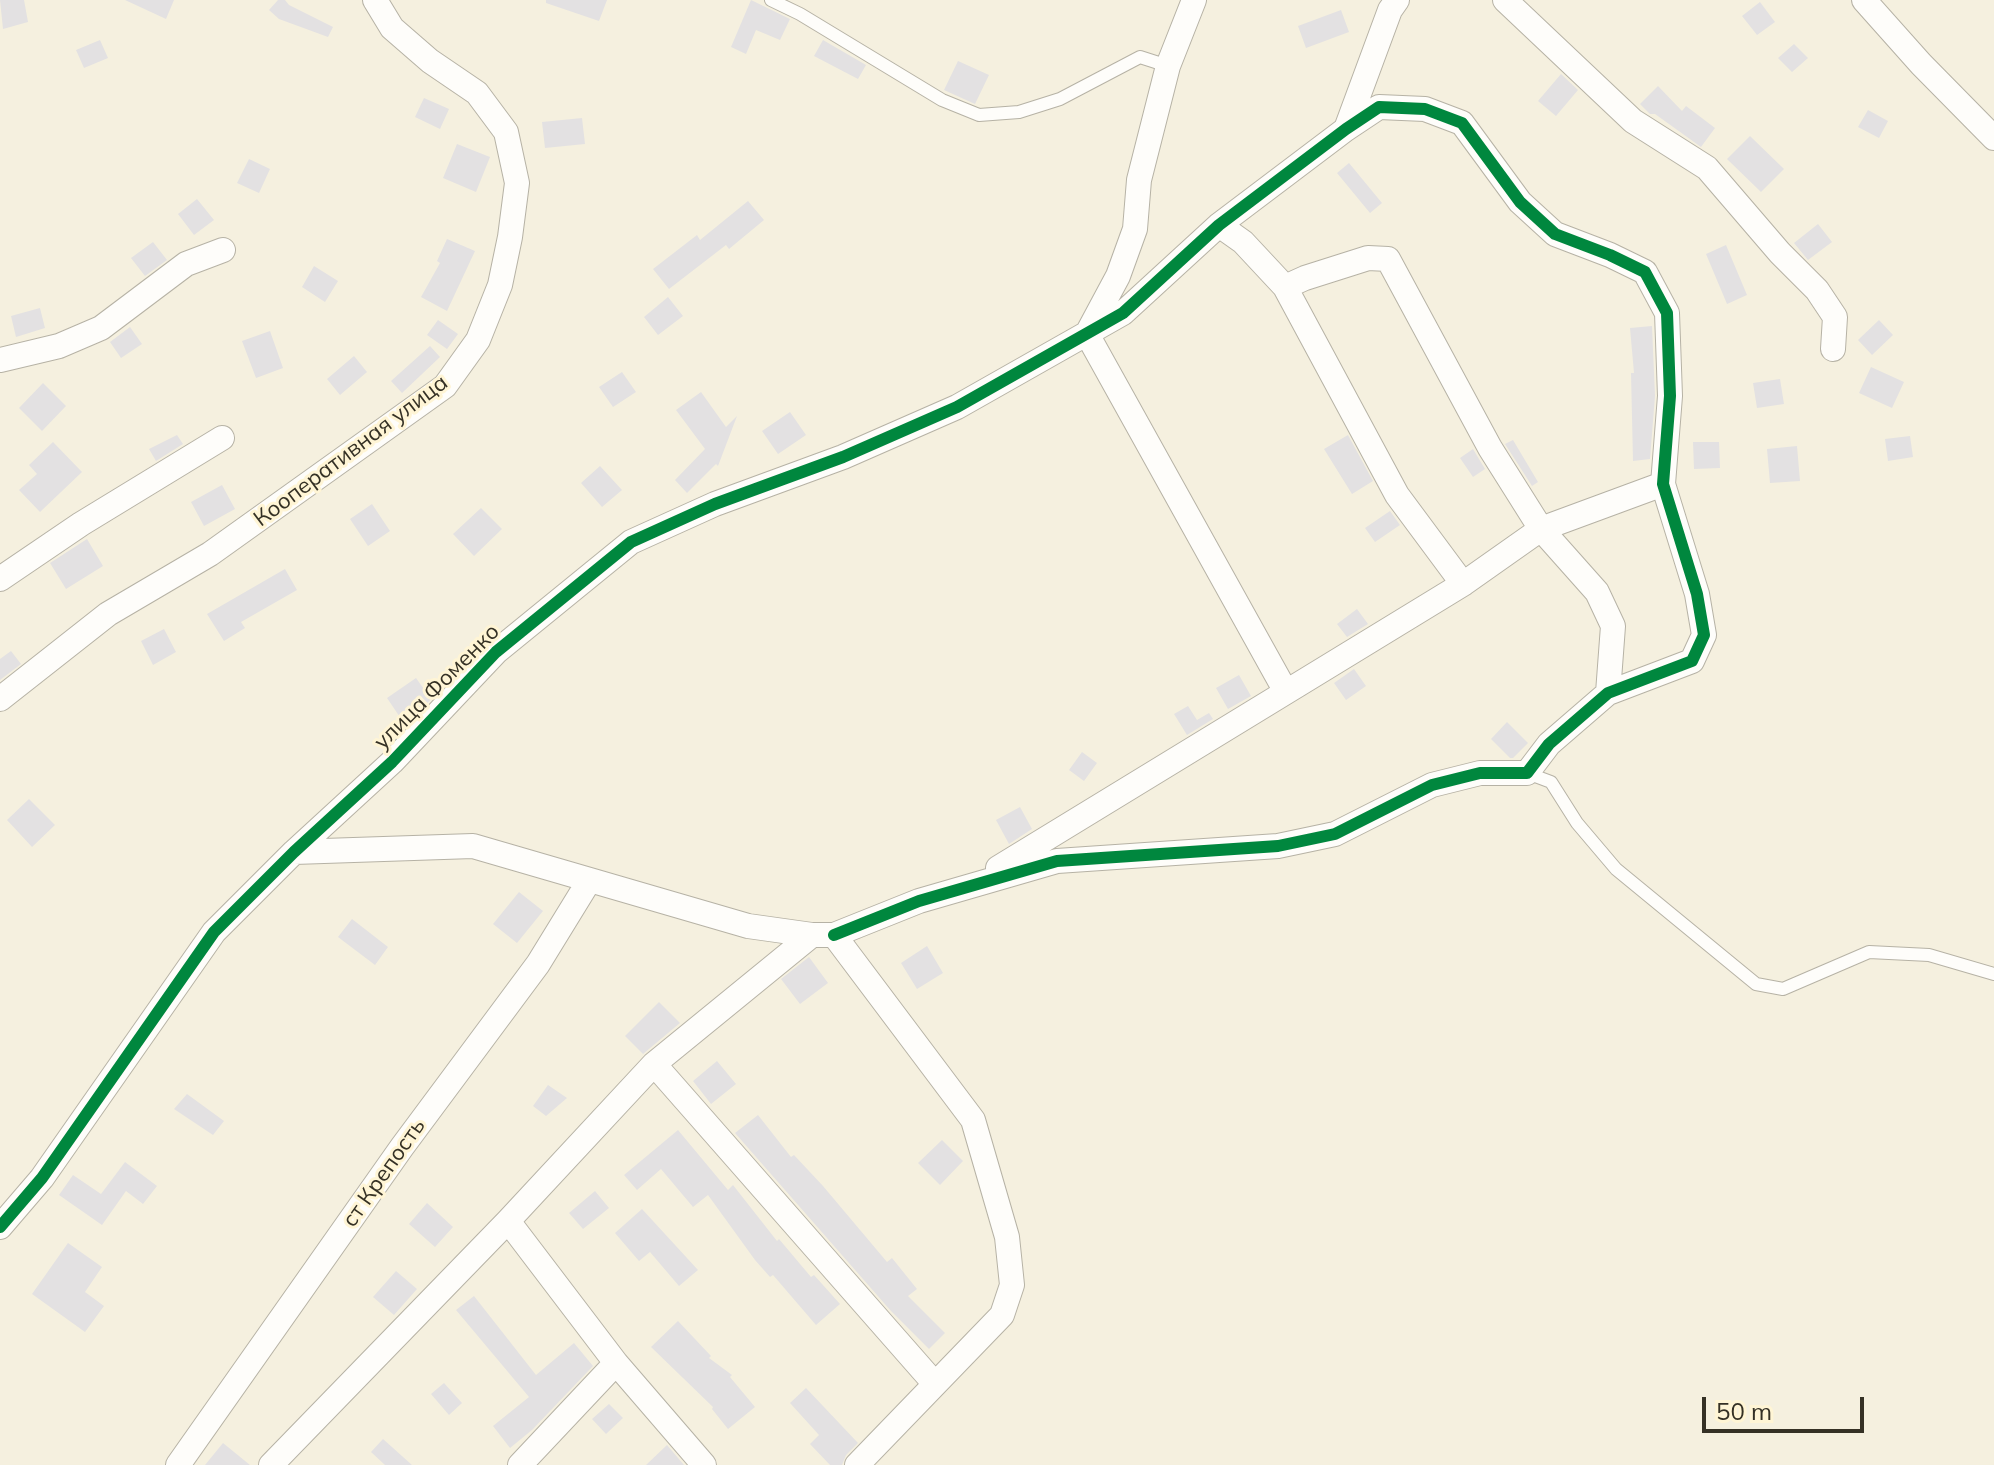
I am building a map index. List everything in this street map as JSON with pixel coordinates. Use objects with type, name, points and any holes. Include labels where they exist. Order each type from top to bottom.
[{"type":"street","name":"Кооперативная улица","points":[[0,699],[108,614],[210,554],[445,386],[478,340],[500,285],[510,237],[517,183],[506,132],[477,93],[430,61],[392,28],[375,0]]},
{"type":"street","points":[[1194,0],[1168,66],[1139,180],[1135,229],[1118,276],[1087,334],[1286,692]]},
{"type":"street","points":[[1346,129],[1390,10],[1397,0]]},
{"type":"street","points":[[1505,0],[1633,121],[1707,168],[1780,253],[1817,290],[1835,317],[1833,349]]},
{"type":"street","points":[[1864,0],[1994,138]]},
{"type":"street","name":"улица Фоменко","points":[[0,1227],[42,1178],[214,932],[294,852],[392,762],[496,652],[631,542],[715,504],[843,457],[957,407],[1087,334],[1123,313],[1219,225],[1379,107],[1425,109],[1462,123],[1520,202],[1555,234],[1645,272],[1667,313],[1670,396],[1663,484]]},
{"type":"street","points":[[1219,225],[1243,242],[1285,287],[1397,495],[1463,584]]},
{"type":"street","points":[[0,360],[59,346],[101,328],[186,264],[223,250]]},
{"type":"street","points":[[1285,287],[1368,258],[1388,259],[1490,448],[1541,529],[1597,592],[1613,626],[1608,693]]},
{"type":"street","points":[[0,579],[81,524],[222,438]]},
{"type":"street","points":[[271,1465],[508,1221],[654,1064],[823,935],[976,882],[1057,861],[1278,846],[1335,834],[1432,785],[1480,773],[1527,773],[1549,744],[1608,693],[1692,661],[1704,635],[1697,594],[1663,484],[1541,529],[1463,584],[976,882]]},
{"type":"street","points":[[294,852],[473,846],[748,926],[823,935],[973,1120],[1007,1237],[1012,1285],[1002,1315],[857,1465]]},
{"type":"street","name":"ст Крепость","points":[[178,1465],[402,1147],[538,964],[589,881]]},
{"type":"street","points":[[654,1064],[935,1384]]},
{"type":"street","points":[[508,1221],[616,1363],[704,1465]]},
{"type":"street","points":[[520,1465],[616,1363]]},
{"type":"lane","points":[[771,0],[800,14],[942,100],[979,115],[1019,112],[1060,99],[1140,57],[1168,66]]},
{"type":"lane","points":[[800,14],[806,0]]},
{"type":"lane","points":[[1527,773],[1551,782],[1577,823],[1616,869],[1756,984],[1783,989],[1869,952],[1929,955],[1994,974]]},
{"type":"building","points":[[0,0],[24,0],[28,22],[3,29]]},
{"type":"building","points":[[125,0],[174,0],[166,19]]},
{"type":"building","points":[[278,0],[285,0],[333,27],[328,37],[279,19],[269,10]]},
{"type":"building","points":[[546,0],[607,0],[599,21],[546,3]]},
{"type":"building","points":[[751,0],[790,19],[780,40],[756,30],[746,54],[731,47]]},
{"type":"building","points":[[1760,2],[1775,22],[1757,35],[1742,16]]},
{"type":"building","points":[[1341,10],[1349,32],[1306,48],[1298,26]]},
{"type":"building","points":[[100,40],[108,58],[84,68],[76,50]]},
{"type":"building","points":[[823,40],[866,65],[858,79],[814,56]]},
{"type":"building","points":[[1794,44],[1808,58],[1792,72],[1778,58]]},
{"type":"building","points":[[958,61],[989,75],[975,104],[944,90]]},
{"type":"building","points":[[1561,74],[1578,90],[1556,116],[1538,101]]},
{"type":"building","points":[[1658,86],[1682,111],[1686,106],[1715,128],[1701,147],[1655,114],[1650,114],[1640,104]]},
{"type":"building","points":[[424,98],[449,109],[440,129],[415,117]]},
{"type":"building","points":[[1868,110],[1888,121],[1879,138],[1858,127]]},
{"type":"building","points":[[582,118],[585,144],[545,148],[542,122]]},
{"type":"building","points":[[1750,136],[1784,169],[1761,192],[1727,159]]},
{"type":"building","points":[[457,144],[490,157],[476,192],[443,178]]},
{"type":"building","points":[[249,159],[270,169],[259,193],[237,183]]},
{"type":"building","points":[[1349,163],[1382,203],[1370,213],[1337,173]]},
{"type":"building","points":[[197,199],[214,220],[194,235],[178,214]]},
{"type":"building","points":[[748,201],[764,220],[729,249],[726,245],[669,289],[653,269],[697,235],[700,240]]},
{"type":"building","points":[[1818,224],[1832,242],[1808,260],[1794,243]]},
{"type":"building","points":[[447,239],[475,251],[447,311],[421,297],[440,263],[437,261]]},
{"type":"building","points":[[153,242],[167,260],[145,276],[131,258]]},
{"type":"building","points":[[1726,245],[1747,295],[1727,304],[1706,254]]},
{"type":"building","points":[[314,266],[338,281],[325,302],[302,287]]},
{"type":"building","points":[[668,297],[683,316],[658,335],[644,317]]},
{"type":"building","points":[[40,308],[45,328],[16,337],[11,316]]},
{"type":"building","points":[[438,320],[458,334],[447,349],[427,335]]},
{"type":"building","points":[[1879,320],[1893,335],[1872,355],[1858,340]]},
{"type":"building","points":[[1652,326],[1655,396],[1650,459],[1633,461],[1631,373],[1634,373],[1630,328]]},
{"type":"building","points":[[130,327],[142,344],[121,358],[110,342]]},
{"type":"building","points":[[270,331],[283,368],[256,378],[242,341]]},
{"type":"building","points":[[430,346],[440,357],[402,393],[391,381]]},
{"type":"building","points":[[354,356],[367,372],[340,395],[327,379]]},
{"type":"building","points":[[1871,367],[1904,382],[1892,408],[1859,393]]},
{"type":"building","points":[[622,372],[636,392],[613,407],[599,387]]},
{"type":"building","points":[[1780,379],[1784,404],[1757,408],[1753,383]]},
{"type":"building","points":[[43,383],[66,406],[42,431],[19,408]]},
{"type":"building","points":[[701,392],[726,427],[737,416],[718,466],[716,464],[687,493],[675,480],[705,449],[676,410]]},
{"type":"building","points":[[790,412],[806,435],[778,454],[762,431]]},
{"type":"building","points":[[177,435],[183,444],[156,461],[149,449]]},
{"type":"building","points":[[1348,435],[1373,481],[1352,494],[1324,449]]},
{"type":"building","points":[[1910,436],[1913,457],[1888,461],[1885,439]]},
{"type":"building","points":[[1513,440],[1538,482],[1532,486],[1505,444]]},
{"type":"building","points":[[53,442],[82,472],[40,512],[19,490],[37,474],[29,465]]},
{"type":"building","points":[[1693,442],[1719,442],[1720,468],[1694,469]]},
{"type":"building","points":[[1797,446],[1800,481],[1770,483],[1767,449]]},
{"type":"building","points":[[1473,449],[1485,469],[1473,477],[1460,458]]},
{"type":"building","points":[[600,466],[622,490],[602,507],[581,483]]},
{"type":"building","points":[[222,485],[235,509],[204,526],[191,502]]},
{"type":"building","points":[[372,504],[390,531],[368,546],[350,519]]},
{"type":"building","points":[[481,508],[502,529],[474,556],[453,534]]},
{"type":"building","points":[[1390,511],[1400,525],[1375,542],[1365,528]]},
{"type":"building","points":[[87,539],[103,566],[66,589],[50,563]]},
{"type":"building","points":[[285,569],[297,590],[241,622],[245,628],[224,641],[207,614]]},
{"type":"building","points":[[1357,609],[1368,624],[1347,637],[1337,624]]},
{"type":"building","points":[[164,629],[176,652],[153,665],[141,641]]},
{"type":"building","points":[[11,651],[21,664],[0,680],[0,659]]},
{"type":"building","points":[[1354,669],[1366,686],[1346,700],[1334,683]]},
{"type":"building","points":[[1239,675],[1251,696],[1228,709],[1216,688]]},
{"type":"building","points":[[416,678],[431,699],[406,726],[387,698]]},
{"type":"building","points":[[1188,706],[1197,720],[1209,713],[1213,719],[1187,735],[1174,714]]},
{"type":"building","points":[[1507,722],[1528,743],[1513,758],[1491,739]]},
{"type":"building","points":[[1082,752],[1097,763],[1084,781],[1069,770]]},
{"type":"building","points":[[29,799],[55,825],[32,847],[7,820]]},
{"type":"building","points":[[1020,807],[1032,829],[1009,844],[996,820]]},
{"type":"building","points":[[519,892],[543,911],[517,943],[493,924]]},
{"type":"building","points":[[352,919],[388,947],[375,965],[338,937]]},
{"type":"building","points":[[927,946],[943,973],[917,989],[901,963]]},
{"type":"building","points":[[809,957],[828,983],[800,1004],[781,979]]},
{"type":"building","points":[[659,1002],[680,1023],[643,1054],[625,1036]]},
{"type":"building","points":[[717,1061],[736,1084],[711,1104],[693,1081]]},
{"type":"building","points":[[548,1085],[567,1098],[546,1116],[533,1106]]},
{"type":"building","points":[[187,1094],[224,1121],[213,1135],[174,1109]]},
{"type":"building","points":[[758,1115],[791,1157],[794,1155],[887,1262],[892,1258],[917,1289],[908,1296],[945,1333],[929,1349],[891,1311],[735,1133]]},
{"type":"building","points":[[678,1130],[728,1190],[733,1185],[777,1241],[779,1239],[811,1277],[814,1275],[840,1304],[816,1325],[773,1275],[770,1277],[755,1260],[708,1195],[693,1207],[661,1169],[637,1190],[624,1175]]},
{"type":"building","points":[[942,1140],[963,1161],[940,1185],[918,1163]]},
{"type":"building","points":[[125,1162],[157,1186],[143,1204],[126,1191],[102,1225],[59,1195],[73,1175],[101,1194]]},
{"type":"building","points":[[595,1191],[609,1208],[583,1229],[569,1213]]},
{"type":"building","points":[[427,1203],[453,1227],[435,1247],[409,1224]]},
{"type":"building","points":[[642,1209],[698,1270],[679,1286],[650,1252],[639,1261],[615,1233]]},
{"type":"building","points":[[68,1243],[102,1267],[85,1292],[104,1306],[85,1332],[32,1294]]},
{"type":"building","points":[[396,1271],[417,1289],[394,1315],[373,1297]]},
{"type":"building","points":[[474,1296],[536,1375],[574,1343],[593,1366],[532,1430],[510,1448],[493,1426],[529,1397],[456,1310]]},
{"type":"building","points":[[678,1321],[711,1356],[709,1358],[732,1375],[730,1377],[755,1407],[728,1429],[713,1407],[651,1347]]},
{"type":"building","points":[[444,1383],[462,1403],[449,1415],[431,1394]]},
{"type":"building","points":[[806,1388],[858,1443],[846,1455],[842,1465],[830,1465],[810,1444],[819,1435],[790,1403]]},
{"type":"building","points":[[609,1404],[623,1418],[606,1434],[592,1419]]},
{"type":"building","points":[[383,1439],[412,1465],[385,1465],[371,1452]]},
{"type":"building","points":[[223,1443],[250,1465],[205,1465]]},
{"type":"building","points":[[667,1445],[684,1465],[646,1465]]},
{"type":"cycle path","points":[[0,1227],[42,1178],[214,932],[294,852],[392,762],[496,652],[631,542],[715,504],[843,457],[957,407],[1123,313],[1219,225],[1379,107],[1425,109],[1462,123],[1520,202],[1555,234],[1645,272],[1667,313],[1670,396],[1663,484],[1697,594],[1704,635],[1692,661],[1608,693],[1549,744],[1527,773],[1480,773],[1432,785],[1335,834],[1278,846],[1057,861],[919,901],[834,935]]}]
